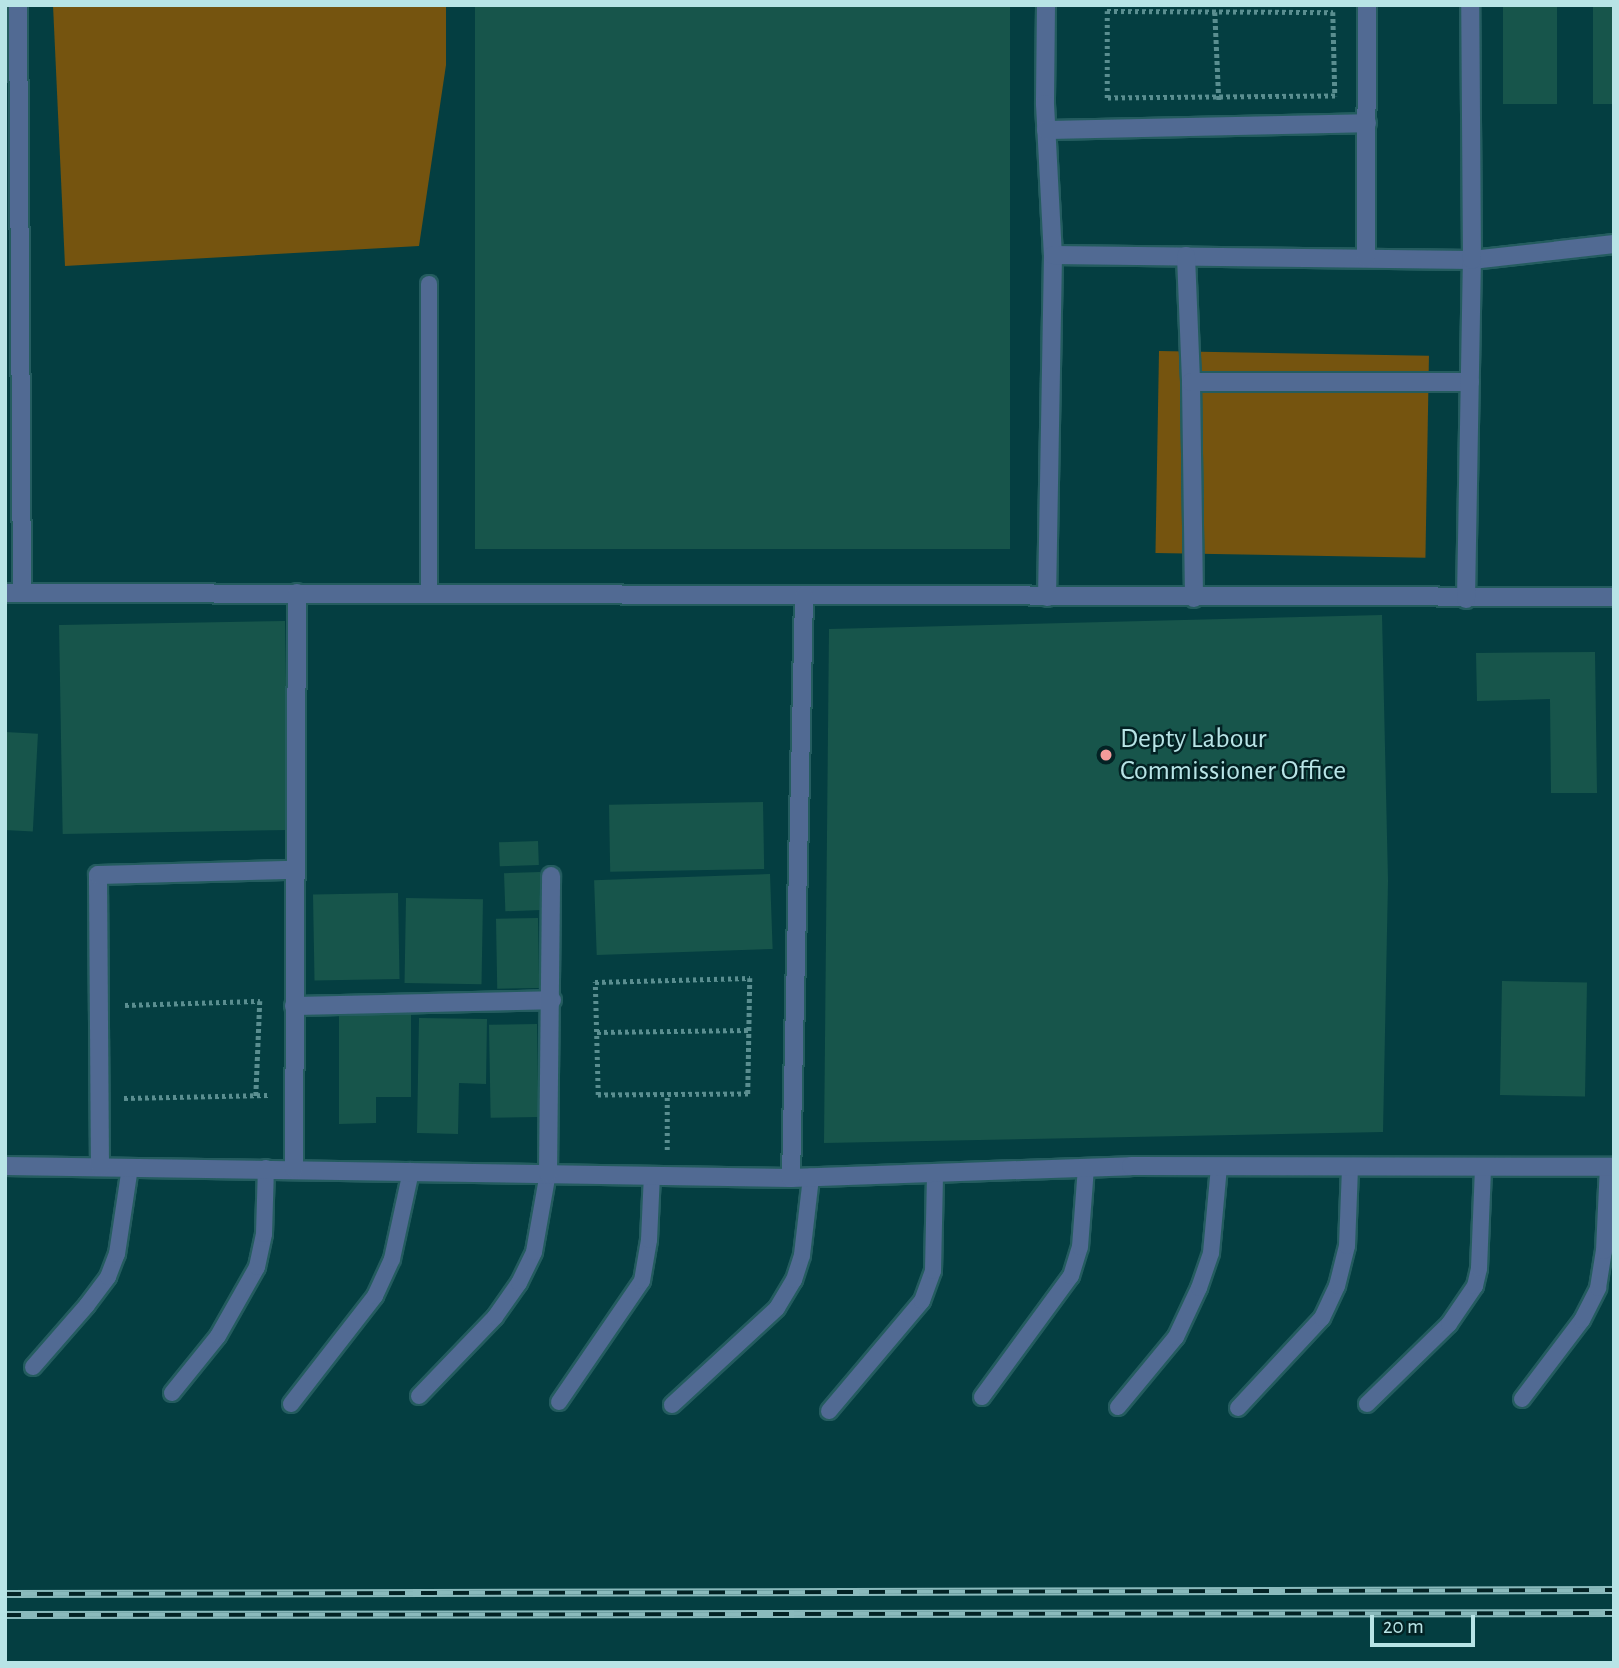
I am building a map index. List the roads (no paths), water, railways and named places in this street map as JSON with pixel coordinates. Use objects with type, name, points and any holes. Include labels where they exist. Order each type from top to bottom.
[{"type":"street","points":[[18,5],[12,131],[14,593],[1466,599],[1614,597]]},
{"type":"street","points":[[1046,5],[1046,130],[1053,255],[1047,597]]},
{"type":"street","points":[[1366,258],[1367,5]]},
{"type":"street","points":[[1466,599],[1472,260],[1470,5]]},
{"type":"street","points":[[1046,130],[1367,123]]},
{"type":"street","points":[[1053,255],[1472,260],[1614,244]]},
{"type":"street","points":[[1186,256],[1194,598]]},
{"type":"street","points":[[1191,382],[1470,382]]},
{"type":"street","points":[[294,1168],[297,593]]},
{"type":"street","points":[[791,1178],[804,596]]},
{"type":"street","points":[[100,1167],[98,875],[295,870]]},
{"type":"street","points":[[548,1173],[552,1000],[551,876]]},
{"type":"street","points":[[294,1006],[552,1000]]},
{"type":"street","points":[[5,1166],[294,1168],[791,1178],[1086,1168],[1611,1167]]},
{"type":"lane","points":[[429,285],[429,593]]},
{"type":"lane","points":[[33,1367],[88,1305],[107,1276],[117,1254],[130,1167]]},
{"type":"lane","points":[[1118,1407],[1176,1337],[1199,1288],[1211,1253],[1219,1167]]},
{"type":"lane","points":[[1238,1408],[1322,1318],[1337,1286],[1348,1246],[1350,1167]]},
{"type":"lane","points":[[1367,1404],[1449,1324],[1475,1286],[1479,1268],[1483,1167]]},
{"type":"lane","points":[[1522,1399],[1582,1320],[1598,1288],[1611,1167]]},
{"type":"lane","points":[[172,1393],[218,1335],[257,1268],[264,1234],[266,1168]]},
{"type":"lane","points":[[982,1397],[1071,1276],[1080,1247],[1086,1168]]},
{"type":"lane","points":[[291,1404],[375,1296],[392,1259],[411,1171]]},
{"type":"lane","points":[[419,1395],[495,1317],[519,1283],[534,1252],[548,1173]]},
{"type":"lane","points":[[829,1411],[922,1301],[933,1270],[935,1173]]},
{"type":"lane","points":[[559,1402],[642,1281],[659,1175]]},
{"type":"lane","points":[[672,1405],[777,1308],[794,1280],[802,1255],[811,1177]]},
{"type":"railway","points":[[5,1594],[1614,1590]]},
{"type":"railway","points":[[5,1615],[1614,1613]]},
{"type":"place","name":"Depty Labour Commissioner Office","points":[[1106,755]]}]
